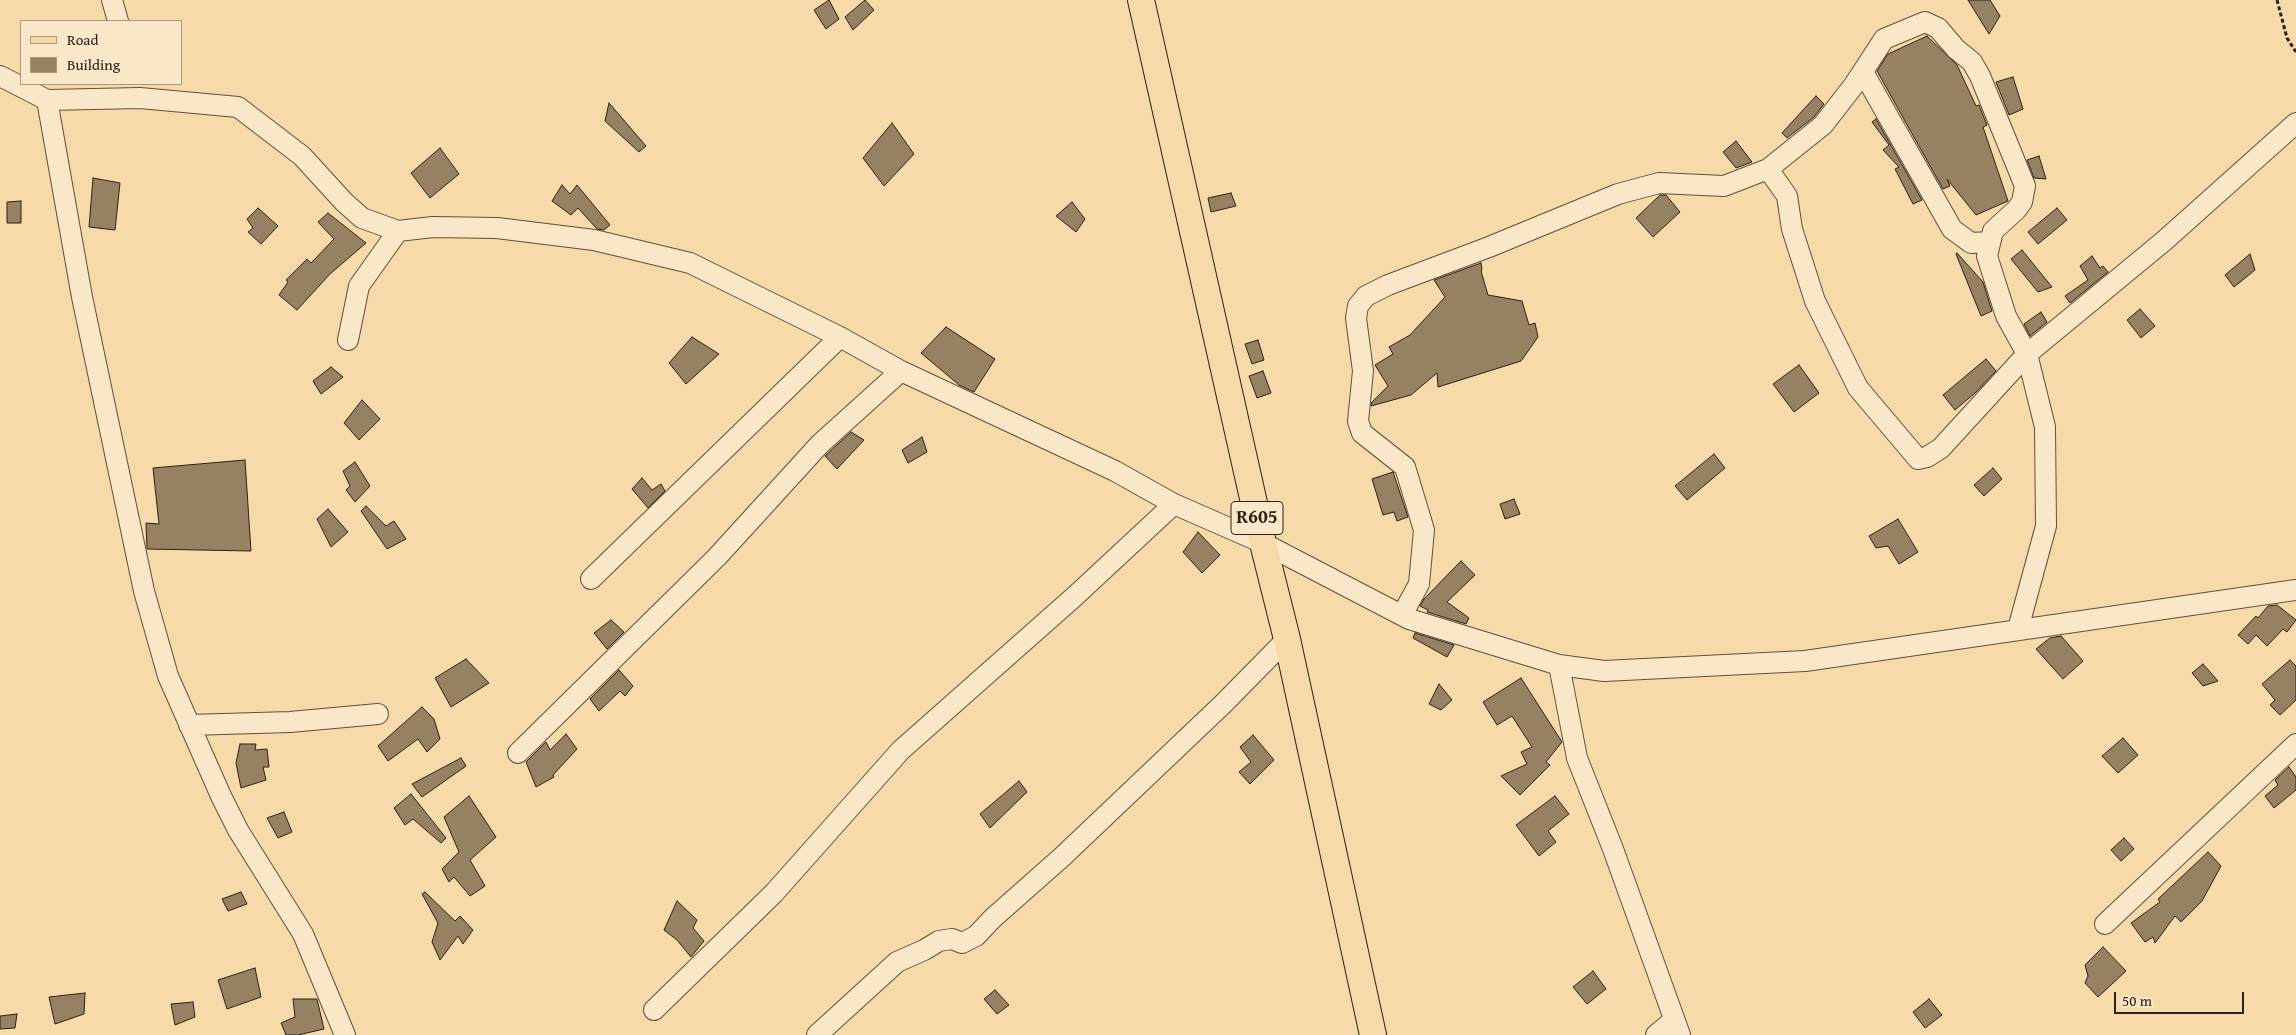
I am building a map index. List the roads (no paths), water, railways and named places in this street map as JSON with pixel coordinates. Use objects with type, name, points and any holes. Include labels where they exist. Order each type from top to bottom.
[{"type":"main road","name":"R605","points":[[1141,0],[1263,543],[1287,639],[1373,1035]]},
{"type":"street","points":[[112,0],[118,20]]},
{"type":"street","points":[[1402,615],[1419,584],[1424,530],[1405,467],[1362,433],[1358,421],[1363,371],[1356,318],[1358,306],[1366,296],[1388,285],[1489,247],[1618,194],[1659,183],[1724,186],[1768,169],[1823,125],[1863,72],[1884,39],[1924,22],[1938,28],[1956,49],[1972,62],[1980,76],[2025,186],[2022,202],[1993,232],[1987,256],[2006,316],[2027,354],[2045,427],[2046,526],[2018,629]]},
{"type":"street","points":[[1863,72],[1952,229],[1971,243],[1989,242]]},
{"type":"street","points":[[0,76],[47,100],[138,91],[238,107],[302,156],[344,202],[362,218],[398,231],[433,227],[497,228],[594,240],[690,262],[901,371],[1115,471],[1174,504],[1263,543],[1402,615],[1483,644],[1559,665],[1604,671],[1805,661],[2296,590]]},
{"type":"street","points":[[47,100],[82,297],[144,591],[168,676],[238,830],[303,934],[345,1035]]},
{"type":"street","points":[[1768,169],[1787,196],[1792,229],[1815,301],[1858,388],[1918,459],[1927,457],[1941,448],[2027,354],[2164,241],[2296,123]]},
{"type":"street","points":[[348,340],[359,286],[398,231]]},
{"type":"street","points":[[591,579],[840,338]]},
{"type":"street","points":[[518,753],[718,557],[820,444],[901,371]]},
{"type":"street","points":[[654,1010],[774,894],[901,750],[1074,597],[1174,504]]},
{"type":"street","points":[[817,1035],[897,962],[924,950],[939,940],[952,939],[962,943],[976,936],[993,918],[1062,858],[1223,704],[1287,639]]},
{"type":"street","points":[[1559,665],[1577,758],[1613,849],[1677,1027],[1656,1035]]},
{"type":"street","points":[[189,725],[290,722],[378,714]]},
{"type":"street","points":[[2105,924],[2296,744]]}]
